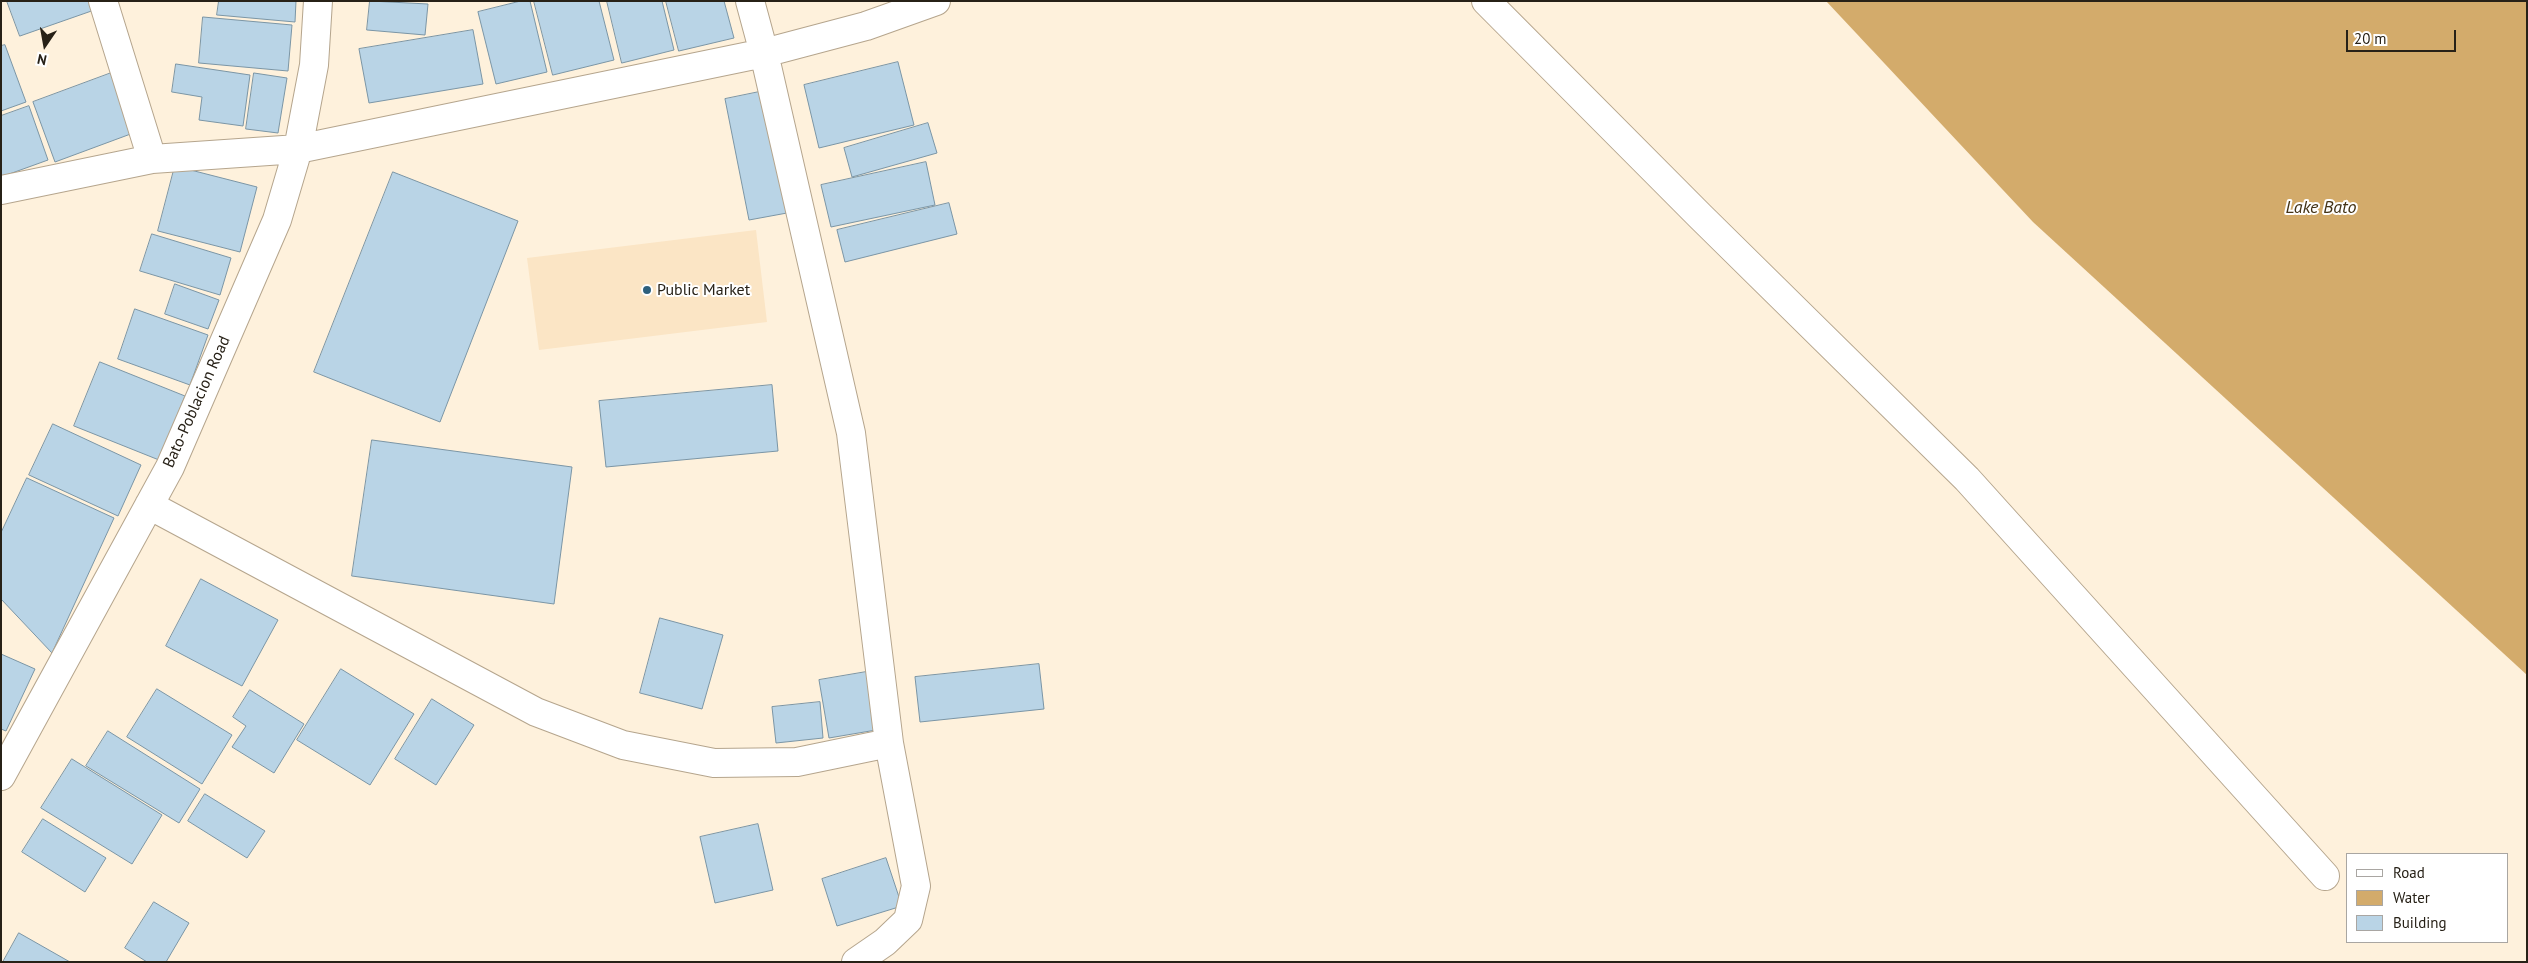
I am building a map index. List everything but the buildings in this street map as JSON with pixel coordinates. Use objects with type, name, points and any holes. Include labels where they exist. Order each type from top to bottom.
[{"type":"street","points":[[103,1],[152,159]]},
{"type":"street","name":"Bato-Poblacion Road","points":[[1,776],[170,467],[277,220],[298,149],[314,65],[318,1]]},
{"type":"street","points":[[750,1],[764,53],[851,433],[889,743],[916,886],[908,920],[885,942],[856,962]]},
{"type":"street","points":[[1,190],[152,159],[298,149],[764,53],[866,26],[936,1]]},
{"type":"street","points":[[1486,1],[1966,479],[2325,876]]},
{"type":"street","points":[[149,505],[536,712],[623,745],[714,763],[797,762],[889,743]]},
{"type":"shaded area","name":"Public Market","points":[[756,230],[767,322],[539,350],[527,258]]},
{"type":"water","name":"Lake Bato","points":[[1826,1],[2527,1],[2527,675],[2033,222]]},
{"type":"place","name":"Public Market","points":[[647,290]]}]
